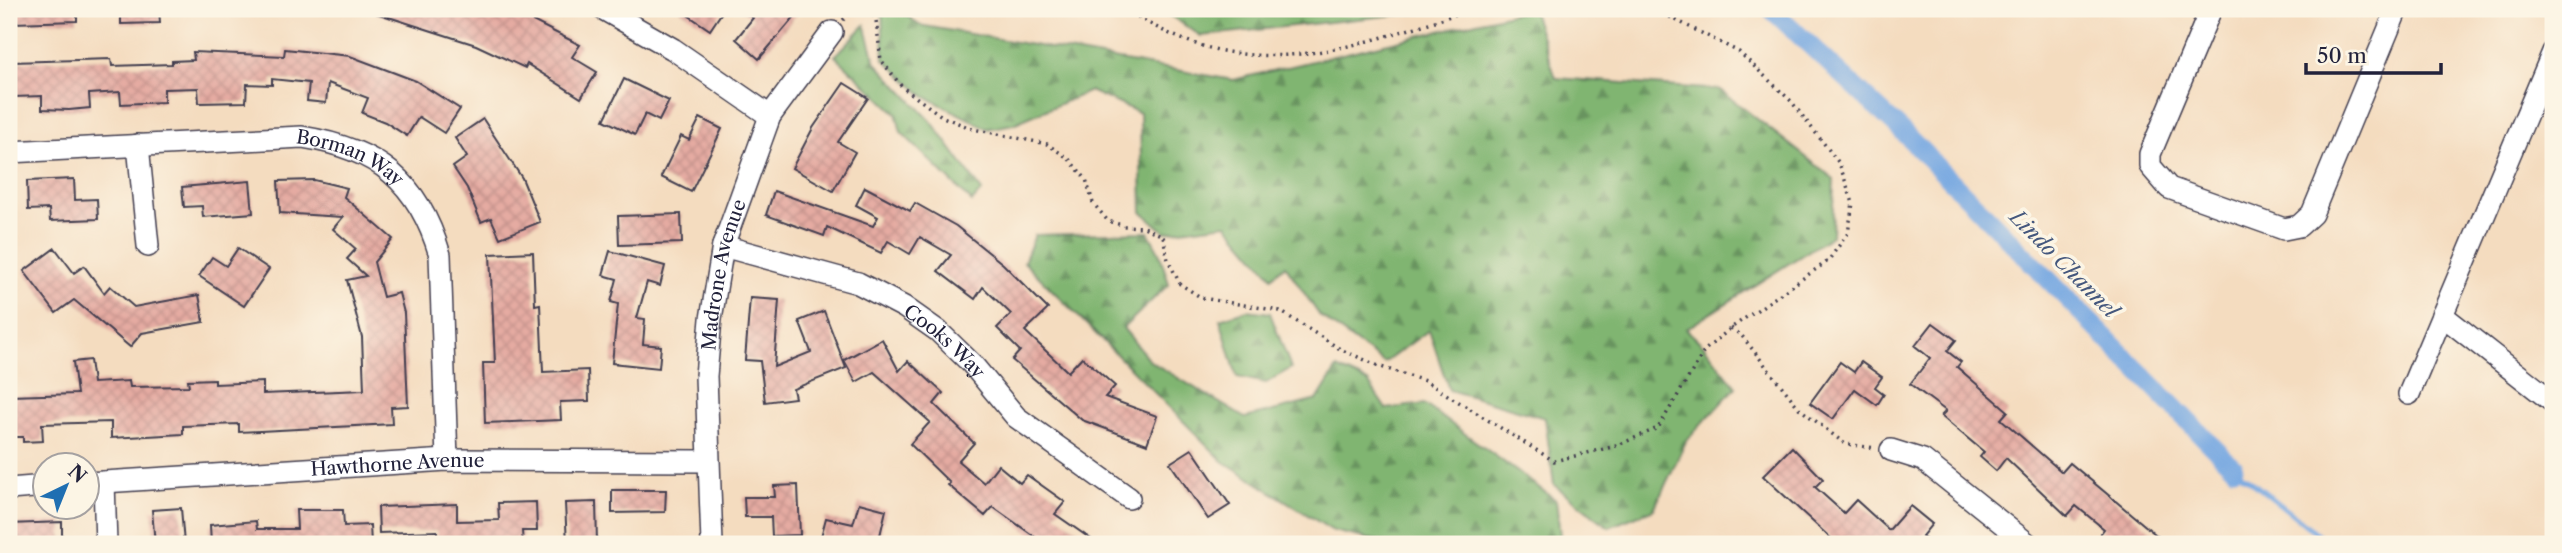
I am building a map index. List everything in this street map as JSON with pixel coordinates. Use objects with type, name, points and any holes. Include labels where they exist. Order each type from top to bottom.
[{"type":"street","points":[[603,9],[673,48],[770,116]]},
{"type":"street","points":[[2211,9],[2150,154],[2150,166],[2169,188],[2284,229],[2299,226],[2312,214],[2397,9]]},
{"type":"street","name":"Madrone Avenue","points":[[712,544],[706,376],[711,320],[723,246],[770,116],[832,32]]},
{"type":"street","points":[[2409,394],[2553,52]]},
{"type":"street","name":"Borman Way","points":[[9,152],[302,137],[330,141],[366,154],[391,171],[414,196],[425,214],[440,255],[447,460]]},
{"type":"street","points":[[138,145],[148,246]]},
{"type":"street","name":"Cooks Way","points":[[723,246],[858,283],[904,307],[938,331],[971,364],[1016,417],[1129,498]]},
{"type":"street","points":[[2442,315],[2553,402]]},
{"type":"street","points":[[1891,450],[1923,460],[2028,544]]},
{"type":"street","name":"Hawthorne Avenue","points":[[102,483],[447,460],[708,461]]},
{"type":"street","points":[[9,489],[32,487]]},
{"type":"street","points":[[102,520],[106,544]]},
{"type":"path","points":[[869,9],[876,20],[881,61],[902,87],[943,117],[973,129],[1047,144],[1068,158],[1086,179],[1093,204],[1108,220],[1125,226],[1144,227],[1163,236],[1168,260],[1180,284],[1202,298],[1280,311],[1340,349],[1381,367],[1425,380],[1554,461],[1616,446],[1658,428],[1705,350],[1731,328],[1828,261],[1847,233],[1853,203],[1839,163],[1791,101],[1740,52],[1654,9]]},
{"type":"path","points":[[1126,9],[1159,31],[1217,50],[1289,57],[1366,43],[1472,9]]},
{"type":"path","points":[[1731,328],[1742,336],[1799,408],[1844,444],[1891,450]]},
{"type":"green space","points":[[882,9],[899,9],[919,25],[1233,80],[1532,9],[1556,78],[1720,90],[1834,179],[1832,236],[1686,329],[1704,346],[1736,387],[1686,441],[1654,509],[1609,527],[1554,485],[1545,418],[1449,390],[1429,330],[1384,363],[1320,316],[1285,265],[1272,277],[1227,224],[1165,232],[1142,212],[1140,113],[1090,91],[1013,124],[988,129],[924,96],[884,59]]},
{"type":"green space","points":[[1160,9],[1438,9],[1441,10],[1201,36]]},
{"type":"green space","points":[[865,25],[876,63],[931,121],[982,191],[972,202],[901,132],[896,113],[835,56]]},
{"type":"green space","points":[[1148,232],[1159,252],[1169,284],[1123,328],[1150,361],[1245,418],[1317,400],[1337,368],[1368,382],[1386,409],[1424,404],[1556,500],[1561,544],[1391,544],[1333,531],[1223,461],[1024,262],[1035,235]]},
{"type":"green space","points":[[1247,310],[1270,313],[1291,368],[1266,383],[1237,377],[1220,319]]},
{"type":"building","points":[[12,9],[77,9],[77,21],[13,23]]},
{"type":"building","points":[[121,9],[159,9],[160,23],[121,24]]},
{"type":"building","points":[[377,9],[500,9],[521,19],[523,16],[580,45],[572,57],[597,72],[581,98],[527,64],[525,68],[476,45],[376,13]]},
{"type":"building","points":[[679,9],[724,9],[710,30]]},
{"type":"building","points":[[739,9],[801,9],[759,59],[736,39],[753,18]]},
{"type":"building","points":[[285,49],[350,56],[416,81],[460,109],[444,133],[419,117],[407,136],[385,122],[362,113],[368,98],[328,83],[326,103],[307,101],[309,83],[272,79],[272,85],[247,84],[246,102],[199,103],[198,88],[164,89],[164,102],[121,104],[120,92],[89,94],[90,108],[69,110],[42,109],[42,96],[13,97],[12,62],[111,59],[112,66],[172,64],[172,61],[194,60],[193,52],[284,56]]},
{"type":"building","points":[[624,79],[669,101],[659,121],[645,114],[635,135],[604,120]]},
{"type":"building","points":[[844,83],[868,98],[838,142],[855,152],[833,191],[792,168],[813,128]]},
{"type":"building","points":[[700,118],[722,129],[691,192],[661,177],[681,136],[689,140]]},
{"type":"building","points":[[483,119],[522,178],[540,222],[500,238],[491,218],[481,222],[467,188],[453,167],[467,157],[455,138]]},
{"type":"building","points":[[74,179],[75,200],[97,199],[98,219],[50,221],[49,209],[28,210],[27,181]]},
{"type":"building","points":[[314,180],[347,188],[344,197],[393,239],[374,262],[383,297],[399,293],[404,313],[408,406],[391,407],[392,424],[239,432],[239,424],[183,426],[183,434],[111,438],[111,422],[42,424],[43,441],[23,442],[23,437],[9,437],[9,396],[77,394],[73,362],[90,360],[93,383],[129,381],[130,387],[189,386],[188,380],[215,379],[215,384],[263,382],[263,394],[364,390],[362,337],[347,280],[366,276],[347,259],[356,249],[333,229],[343,217],[280,213],[278,181]]},
{"type":"building","points":[[250,181],[253,213],[203,217],[202,206],[184,207],[182,187]]},
{"type":"building","points":[[865,187],[910,211],[915,203],[956,226],[1003,264],[1048,309],[1025,331],[1068,372],[1082,357],[1115,386],[1105,397],[1157,416],[1147,444],[1082,420],[1012,360],[1020,351],[997,328],[1011,314],[983,287],[975,299],[938,271],[951,255],[920,237],[910,254],[888,241],[881,253],[827,227],[824,236],[766,215],[774,191],[873,226],[878,217],[856,205]]},
{"type":"building","points":[[681,214],[682,243],[619,245],[618,216]]},
{"type":"building","points":[[55,248],[74,273],[84,266],[104,293],[110,286],[134,307],[199,295],[204,322],[142,333],[130,347],[74,300],[56,313],[24,271]]},
{"type":"building","points":[[238,248],[269,269],[244,306],[199,276],[212,257],[226,266]]},
{"type":"building","points":[[610,251],[665,266],[660,286],[647,282],[637,318],[645,319],[643,344],[661,346],[659,368],[612,363],[618,304],[611,302],[617,279],[603,275]]},
{"type":"building","points":[[533,252],[535,305],[540,304],[543,372],[588,370],[589,401],[560,402],[561,420],[485,423],[483,363],[495,363],[490,254]]},
{"type":"building","points":[[750,298],[779,300],[774,367],[811,352],[799,321],[824,311],[846,368],[793,389],[795,398],[765,402],[760,361],[745,360]]},
{"type":"building","points":[[1933,323],[1956,340],[1947,351],[1961,362],[1957,367],[2008,411],[2001,419],[2062,472],[2070,463],[2167,544],[2093,544],[2104,529],[2076,506],[2067,516],[2006,458],[1996,471],[1980,457],[1984,452],[1941,416],[1946,411],[1910,384],[1930,358],[1915,346]]},
{"type":"building","points":[[882,339],[899,371],[908,361],[943,393],[934,404],[974,443],[958,461],[984,483],[998,465],[1020,483],[1027,475],[1065,502],[1055,514],[1098,544],[1045,544],[993,507],[985,516],[948,485],[950,483],[910,444],[930,422],[874,372],[856,382],[844,360]]},
{"type":"building","points":[[1840,362],[1854,372],[1861,362],[1882,377],[1875,387],[1884,394],[1877,405],[1855,389],[1833,419],[1810,403]]},
{"type":"building","points":[[1792,447],[1823,479],[1815,487],[1844,513],[1856,500],[1889,530],[1910,506],[1932,524],[1922,536],[1932,544],[1857,544],[1850,539],[1845,544],[1837,544],[1763,476]]},
{"type":"building","points":[[1192,449],[1230,505],[1208,519],[1170,463]]},
{"type":"building","points":[[798,485],[800,535],[772,536],[771,517],[745,517],[744,497],[775,497],[774,486]]},
{"type":"building","points":[[612,490],[666,490],[665,512],[612,513]]},
{"type":"building","points":[[536,502],[537,531],[522,531],[523,544],[437,544],[437,531],[379,533],[378,507],[457,504],[457,521],[499,520],[498,503]]},
{"type":"building","points":[[596,502],[597,543],[567,544],[565,503]]},
{"type":"building","points":[[859,503],[886,510],[878,544],[819,544],[826,518],[853,524]]},
{"type":"building","points":[[181,508],[184,544],[155,544],[152,510]]},
{"type":"building","points":[[296,510],[343,510],[344,526],[370,525],[371,544],[211,544],[210,525],[256,521],[257,529],[297,529]]},
{"type":"building","points":[[62,522],[62,544],[9,544],[9,524]]},
{"type":"waterway","name":"Lindo Channel","points":[[1771,9],[1901,130],[2234,468]]},
{"type":"waterway","name":"Lindo Channel","points":[[2234,468],[2330,544]]}]
